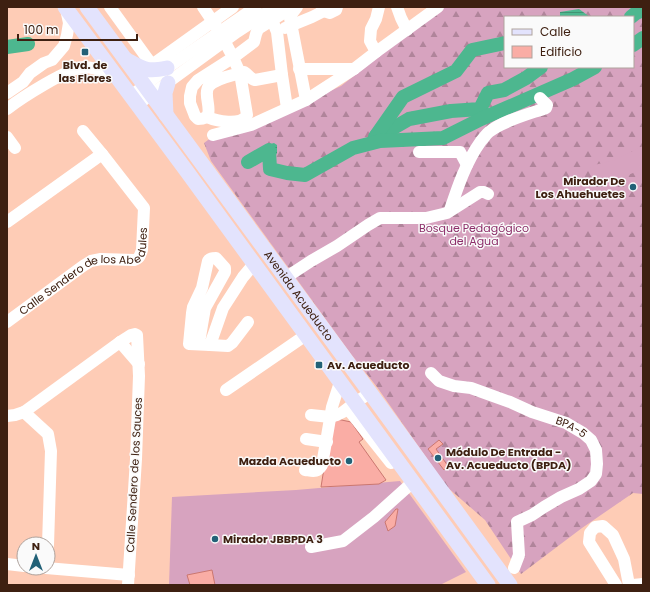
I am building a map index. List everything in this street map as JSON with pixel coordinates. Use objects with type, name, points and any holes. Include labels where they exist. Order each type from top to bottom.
[{"type":"main road","name":"Avenida Acueducto","points":[[87,7],[510,585]]},
{"type":"main road","name":"Avenida Acueducto","points":[[66,8],[340,382],[352,406],[367,419],[486,584]]},
{"type":"main road","points":[[125,59],[142,69],[152,71],[167,68]]},
{"type":"main road","points":[[166,115],[165,93],[168,83]]},
{"type":"main road","points":[[367,419],[382,409]]},
{"type":"street","points":[[110,7],[152,65],[220,31],[235,27],[275,7]]},
{"type":"street","points":[[203,7],[220,31],[234,57],[240,73],[247,115],[241,120],[225,122],[207,117],[198,119],[195,116],[190,103],[192,87],[198,80],[234,57],[254,42],[258,29],[293,7]]},
{"type":"street","points":[[235,27],[256,7]]},
{"type":"street","points":[[296,7],[290,18],[306,100]]},
{"type":"street","points":[[276,32],[312,17],[323,9],[330,13],[334,12],[338,7]]},
{"type":"street","points":[[376,52],[370,41],[371,29],[376,19],[379,7]]},
{"type":"street","points":[[397,7],[407,30]]},
{"type":"street","points":[[213,135],[251,126],[306,100],[354,69],[438,7]]},
{"type":"street","points":[[7,93],[23,82],[33,78],[49,66],[64,46],[69,23],[66,8]]},
{"type":"street","points":[[134,100],[148,91],[168,83],[220,31],[228,9]]},
{"type":"street","points":[[228,9],[245,48]]},
{"type":"street","points":[[272,20],[276,32],[288,108]]},
{"type":"street","points":[[148,91],[167,68],[220,31]]},
{"type":"street","points":[[7,109],[17,101],[68,72],[78,68],[92,68],[117,77]]},
{"type":"street","points":[[299,69],[354,69]]},
{"type":"street","points":[[207,117],[207,90],[209,86],[216,81],[244,72],[255,80],[282,76]]},
{"type":"street","points":[[198,80],[209,86]]},
{"type":"street","points":[[450,210],[458,185],[467,165],[488,132],[502,124],[546,108],[547,105],[540,98]]},
{"type":"street","name":"Calle Sendero de los Abedules","points":[[7,322],[91,261],[101,259],[134,260],[138,259],[140,256],[142,250],[144,208],[83,131]]},
{"type":"street","points":[[454,152],[486,135]]},
{"type":"street","points":[[7,138],[15,148]]},
{"type":"street","points":[[419,152],[460,152],[467,165]]},
{"type":"street","points":[[7,222],[102,154]]},
{"type":"street","points":[[286,278],[380,218],[426,218],[447,213],[480,192],[488,194]]},
{"type":"street","points":[[210,345],[223,308],[243,277],[254,264]]},
{"type":"street","points":[[200,337],[205,308],[204,297],[193,307],[189,344],[228,346],[248,322]]},
{"type":"street","name":"Calle Sendero de los Sauces","points":[[7,416],[24,412],[120,342],[131,335],[137,335],[139,364],[136,459],[129,580]]},
{"type":"street","points":[[226,390],[306,335]]},
{"type":"street","points":[[120,342],[139,364]]},
{"type":"street","name":"BPA-5","points":[[431,373],[439,381],[454,386],[471,388],[510,402],[532,412],[566,423],[591,440],[596,450],[596,474],[591,481],[517,522],[519,555],[514,568]]},
{"type":"street","points":[[304,470],[320,470],[327,442],[334,399],[340,382]]},
{"type":"street","points":[[311,415],[330,417],[343,412],[370,393]]},
{"type":"street","points":[[311,547],[343,541],[374,517],[412,480],[401,476],[352,406]]},
{"type":"street","points":[[24,412],[48,434],[51,451],[48,536]]},
{"type":"street","points":[[306,439],[327,442]]},
{"type":"street","points":[[616,585],[589,542],[590,533],[595,527],[603,526],[613,535],[624,559],[629,585]]},
{"type":"street","points":[[606,570],[624,559]]},
{"type":"street","points":[[56,569],[129,580]]},
{"type":"street","points":[[633,585],[643,584]]},
{"type":"green space","name":"Bosque Pedagógico del Agua","points":[[442,7],[643,7],[643,494],[633,493],[582,528],[521,574],[485,520],[447,487],[377,387],[351,354],[211,161],[204,143],[212,137],[249,128],[341,86]]},
{"type":"green space","points":[[643,146],[643,169],[623,177],[595,183],[590,166],[615,160]]},
{"type":"green space","points":[[400,481],[466,572],[440,585],[169,585],[172,497],[296,490]]},
{"type":"shaded area","points":[[579,9],[589,16],[560,16],[560,12]]},
{"type":"shaded area","points":[[274,143],[277,145],[277,153],[274,158],[272,158],[267,155],[265,151],[270,144]]},
{"type":"building","name":"Mazda Acueducto","points":[[332,418],[351,422],[363,439],[359,442],[386,480],[379,484],[321,487]]},
{"type":"building","name":"Módulo De Entrada - Av. Acueducto (BPDA)","points":[[439,440],[443,444],[436,449],[448,466],[444,470],[428,449]]},
{"type":"building","points":[[396,509],[398,509],[395,526],[388,531],[385,522]]},
{"type":"building","points":[[212,570],[215,585],[190,585],[187,575]]},
{"type":"waterway","points":[[632,16],[643,10]]},
{"type":"waterway","points":[[634,44],[643,38]]},
{"type":"waterway","points":[[375,137],[403,97],[456,71],[472,50],[504,43]]},
{"type":"waterway","points":[[7,47],[28,44]]},
{"type":"waterway","points":[[376,136],[409,119],[451,111],[480,109],[488,93],[504,90],[526,78],[540,68]]},
{"type":"waterway","points":[[248,162],[269,150],[270,169],[305,175],[353,148],[380,141],[443,138],[481,119],[573,79],[593,68]]},
{"type":"place","name":"Blvd. de las Flores","points":[[85,52]]},
{"type":"place","name":"Mirador De Los Ahuehuetes","points":[[633,187]]},
{"type":"place","name":"Av. Acueducto","points":[[319,365]]},
{"type":"place","name":"Módulo De Entrada - Av. Acueducto (BPDA)","points":[[438,458]]},
{"type":"place","name":"Mazda Acueducto","points":[[349,461]]},
{"type":"place","name":"Mirador JBBPDA 3","points":[[215,539]]}]
